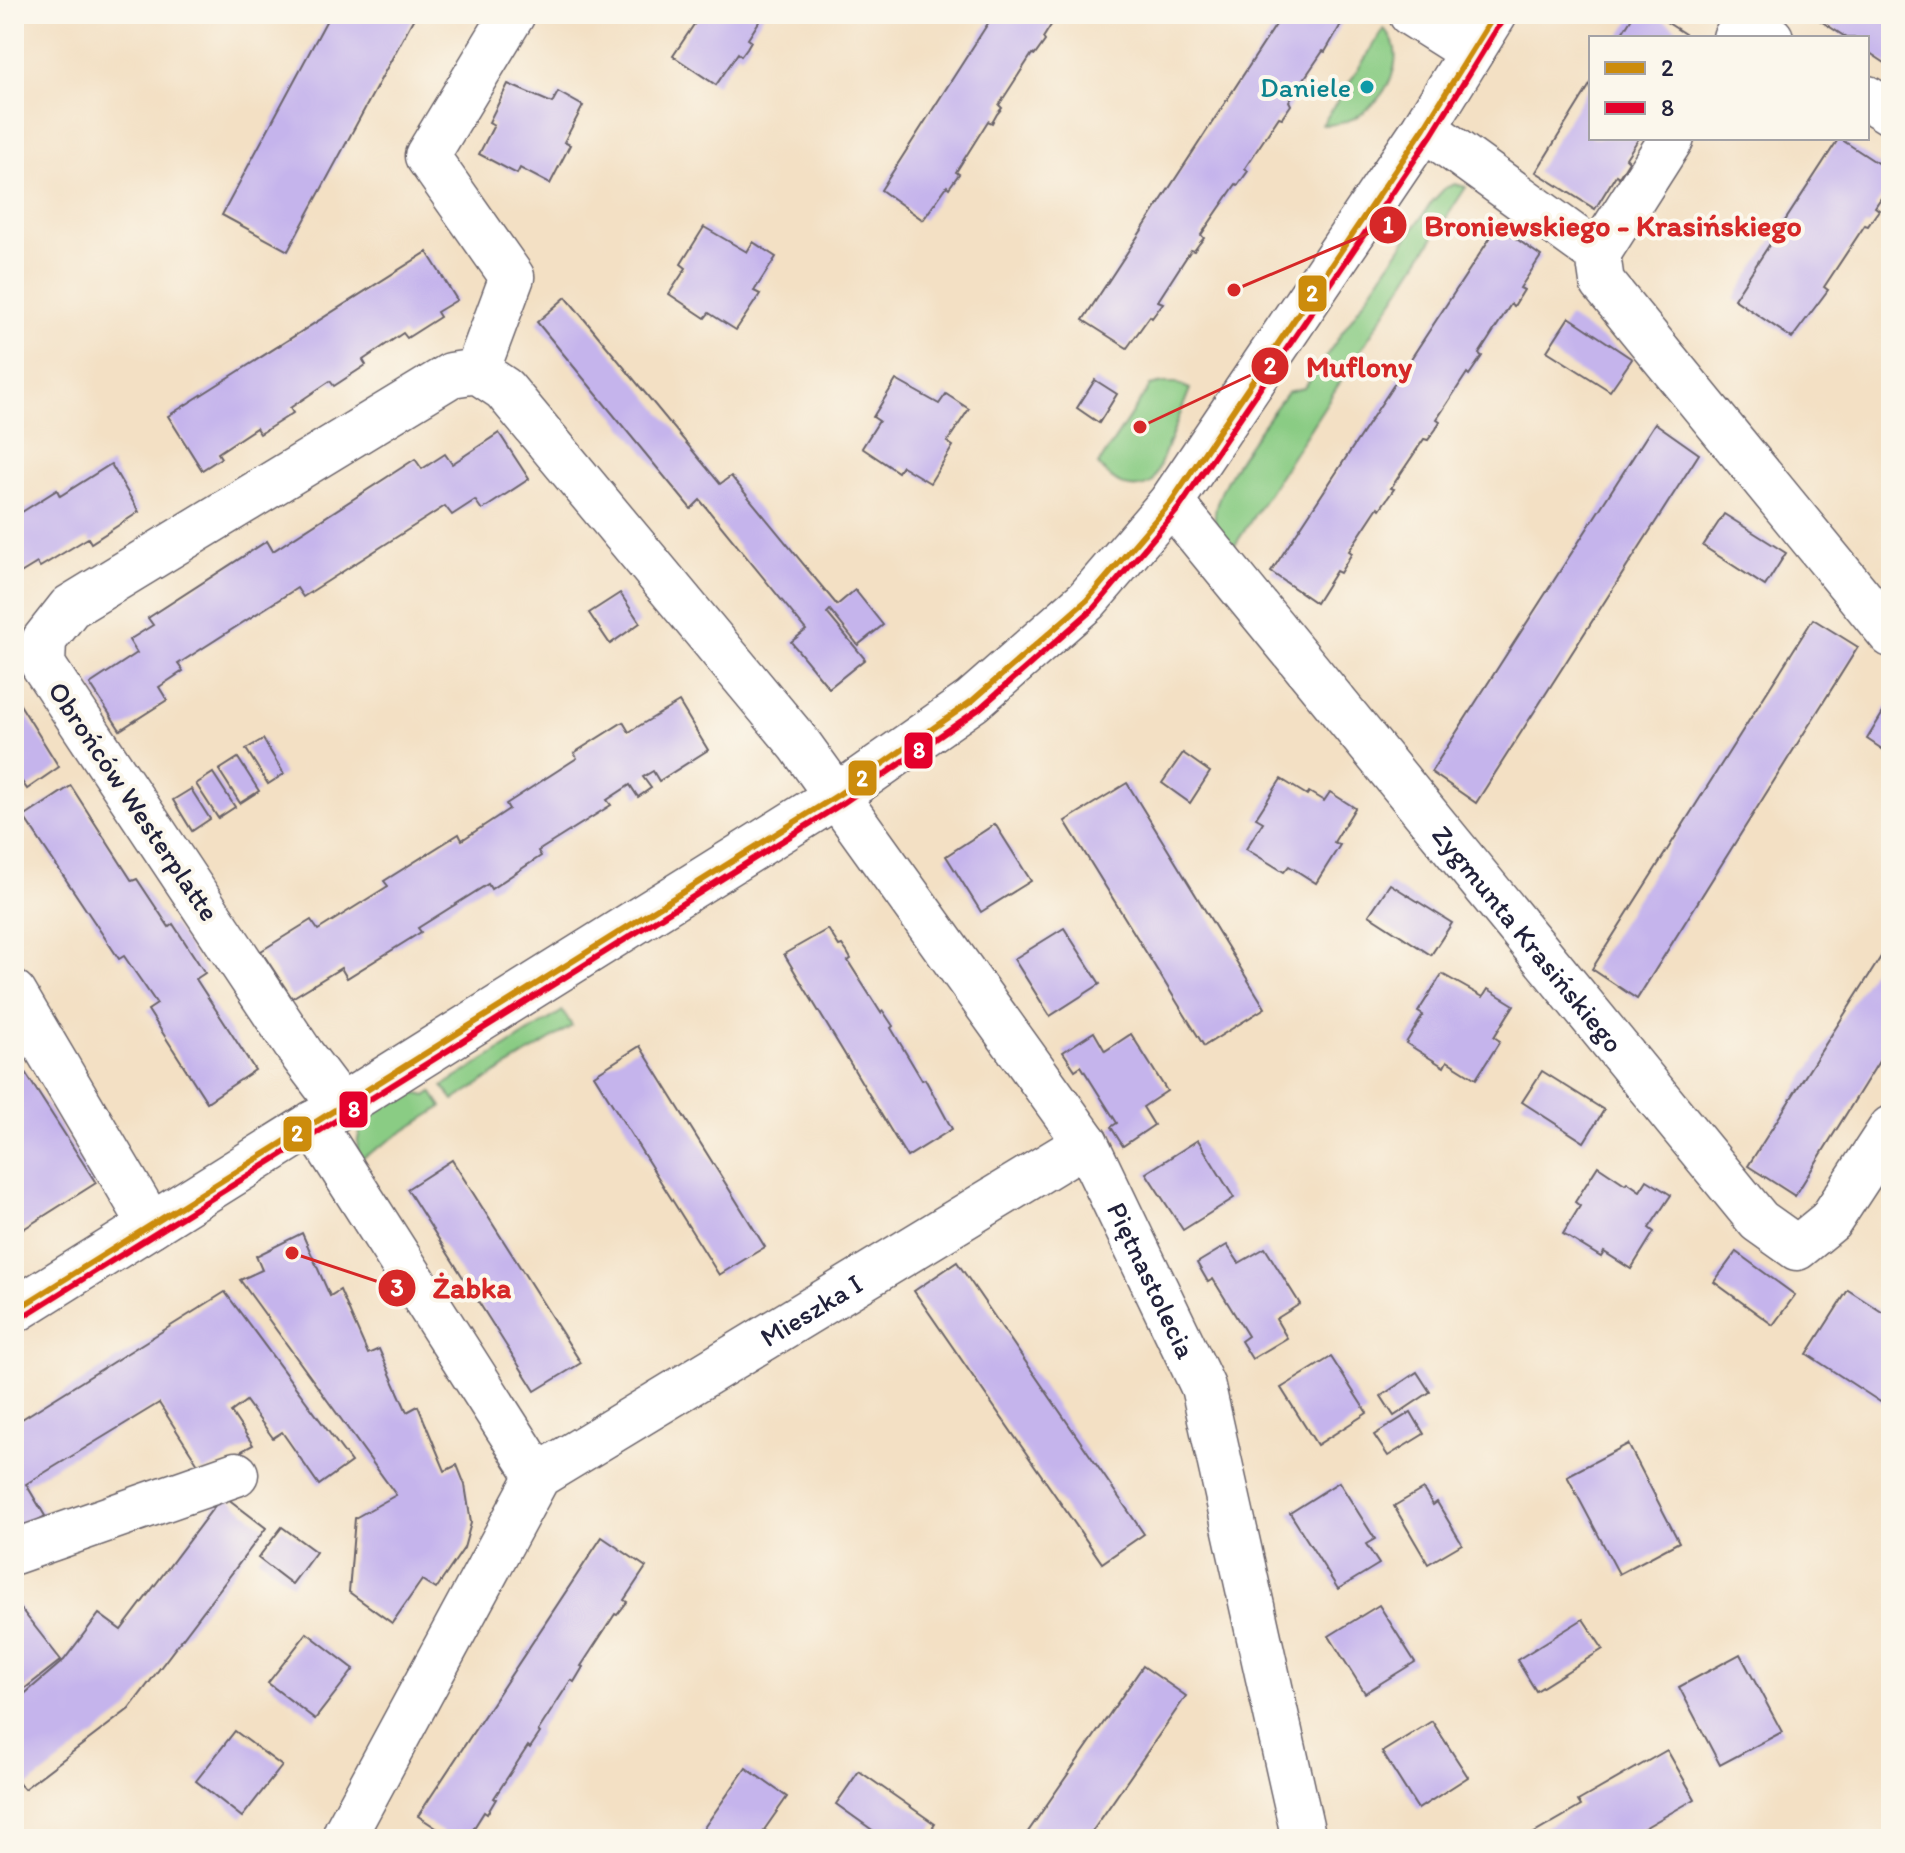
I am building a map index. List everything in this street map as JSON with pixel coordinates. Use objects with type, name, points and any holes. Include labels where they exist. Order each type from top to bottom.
[{"type":"street","points":[[513,14],[427,156],[512,277],[477,371],[504,389],[800,745],[838,795]]},
{"type":"street","points":[[1411,14],[1471,52]]},
{"type":"street","points":[[14,1311],[838,795],[972,701],[1087,600],[1171,502],[1424,128],[1495,14]]},
{"type":"street","points":[[1736,36],[1745,22],[1768,36]]},
{"type":"street","points":[[1869,99],[1891,113]]},
{"type":"street","points":[[1424,128],[1598,254]]},
{"type":"street","points":[[1671,140],[1598,254],[1602,282],[1891,635]]},
{"type":"street","name":"Obrońców Westerplatte","points":[[327,1114],[303,1056],[43,665],[44,640],[70,607],[451,375],[477,371]]},
{"type":"street","name":"Zygmunta Krasińskiego","points":[[1171,502],[1759,1221],[1797,1248],[1830,1221],[1891,1128]]},
{"type":"street","name":"Piętnastolecia","points":[[838,795],[1086,1143],[1203,1387],[1304,1839]]},
{"type":"street","points":[[14,993],[151,1225]]},
{"type":"street","points":[[327,1114],[538,1476],[346,1832],[350,1839]]},
{"type":"street","name":"Mieszka I","points":[[538,1476],[1086,1143]]},
{"type":"street","points":[[14,1552],[236,1474]]},
{"type":"green space","points":[[1384,29],[1395,50],[1395,62],[1393,73],[1381,95],[1354,118],[1322,125]]},
{"type":"green space","points":[[1455,184],[1466,187],[1228,556],[1215,521],[1221,492],[1231,474],[1287,392],[1304,388],[1432,202],[1445,188]]},
{"type":"green space","points":[[1176,383],[1190,389],[1153,482],[1137,487],[1123,485],[1098,465],[1150,386]]},
{"type":"green space","points":[[563,1011],[572,1026],[454,1100],[443,1086]]},
{"type":"green space","points":[[406,1091],[426,1096],[432,1092],[442,1107],[359,1160],[357,1147],[363,1126],[376,1111]]},
{"type":"building","points":[[330,14],[416,14],[288,251],[222,215]]},
{"type":"building","points":[[701,14],[764,14],[748,39],[751,41],[747,48],[741,56],[738,53],[716,85],[673,56]]},
{"type":"building","points":[[994,14],[1058,14],[1043,38],[1045,41],[1035,55],[1032,54],[999,105],[1002,108],[992,123],[988,121],[956,172],[959,174],[923,220],[881,190]]},
{"type":"building","points":[[1283,14],[1347,14],[1325,52],[1289,101],[1291,105],[1282,118],[1279,117],[1245,168],[1248,171],[1201,235],[1204,238],[1194,251],[1191,250],[1158,301],[1163,303],[1127,348],[1083,320]]},
{"type":"building","points":[[1634,14],[1654,14],[1688,36],[1620,36]]},
{"type":"building","points":[[1810,14],[1891,14],[1891,67],[1869,52],[1869,36],[1844,36]]},
{"type":"building","points":[[508,84],[552,103],[558,92],[583,106],[564,142],[570,145],[550,184],[520,168],[517,174],[479,154],[494,125],[489,122]]},
{"type":"building","points":[[1589,86],[1589,140],[1638,140],[1626,158],[1629,161],[1619,177],[1616,175],[1595,209],[1536,172]]},
{"type":"building","points":[[1838,140],[1891,172],[1891,183],[1875,207],[1879,210],[1868,226],[1865,225],[1824,287],[1828,290],[1792,338],[1734,299]]},
{"type":"building","points":[[1498,226],[1541,256],[1520,288],[1524,290],[1514,306],[1511,304],[1479,354],[1482,356],[1437,419],[1440,421],[1436,429],[1428,440],[1424,439],[1391,488],[1394,489],[1349,551],[1352,553],[1340,573],[1336,571],[1316,603],[1271,572]]},
{"type":"building","points":[[704,227],[747,252],[753,242],[776,257],[754,291],[760,294],[736,330],[709,313],[705,318],[669,294],[686,268],[681,264]]},
{"type":"building","points":[[427,252],[457,300],[437,312],[440,317],[407,338],[403,333],[363,360],[366,365],[334,386],[330,381],[290,408],[293,413],[260,434],[256,428],[218,453],[221,458],[202,470],[168,416]]},
{"type":"building","points":[[566,297],[720,484],[731,476],[837,605],[855,590],[883,625],[858,645],[830,610],[827,613],[865,659],[829,688],[791,642],[806,630],[700,500],[691,509],[537,322]]},
{"type":"building","points":[[1569,317],[1632,359],[1610,391],[1547,351]]},
{"type":"building","points":[[896,380],[939,404],[946,394],[969,409],[947,442],[953,446],[930,483],[902,466],[898,472],[862,448],[879,421],[873,417]]},
{"type":"building","points":[[1095,380],[1117,394],[1099,423],[1077,408]]},
{"type":"building","points":[[1655,423],[1699,454],[1476,803],[1431,772]]},
{"type":"building","points":[[499,433],[529,479],[482,510],[475,500],[452,515],[445,506],[303,597],[297,588],[178,664],[183,671],[159,687],[167,700],[120,730],[90,684],[137,653],[129,640],[153,625],[148,618],[267,541],[273,551],[415,459],[422,469],[445,454],[452,464]]},
{"type":"building","points":[[111,464],[139,512],[91,543],[88,538],[40,567],[37,563],[14,577],[14,517],[57,490],[60,496]]},
{"type":"building","points":[[1724,514],[1786,553],[1765,586],[1703,546]]},
{"type":"building","points":[[620,593],[640,623],[610,644],[589,613]]},
{"type":"building","points":[[1813,619],[1858,647],[1637,999],[1592,969]]},
{"type":"building","points":[[14,695],[59,767],[27,789],[14,770]]},
{"type":"building","points":[[679,702],[708,750],[659,781],[653,771],[643,777],[651,788],[638,797],[630,785],[607,800],[611,805],[538,851],[541,856],[491,889],[488,884],[418,928],[421,932],[347,978],[341,968],[292,998],[261,951],[311,920],[318,930],[388,886],[384,881],[459,834],[462,840],[509,809],[506,804],[577,758],[574,753],[623,722],[629,732]]},
{"type":"building","points":[[1887,706],[1891,708],[1891,755],[1867,739]]},
{"type":"building","points":[[263,739],[284,774],[268,784],[246,749]]},
{"type":"building","points":[[1183,753],[1210,772],[1190,803],[1162,783]]},
{"type":"building","points":[[238,758],[259,791],[240,803],[219,770]]},
{"type":"building","points":[[213,773],[235,807],[218,818],[196,784]]},
{"type":"building","points":[[1281,779],[1307,795],[1309,792],[1324,801],[1330,792],[1355,808],[1334,842],[1340,845],[1316,883],[1289,866],[1284,872],[1246,849],[1263,822],[1256,818]]},
{"type":"building","points":[[1127,783],[1265,1008],[1204,1046],[1065,821]]},
{"type":"building","points":[[71,786],[132,881],[137,879],[169,927],[173,924],[205,973],[196,979],[255,1070],[207,1102],[148,1010],[157,1004],[124,956],[119,959],[24,817]]},
{"type":"building","points":[[191,789],[210,819],[192,831],[173,800]]},
{"type":"building","points":[[995,824],[1031,881],[981,912],[946,856]]},
{"type":"building","points":[[1390,884],[1452,923],[1431,955],[1369,915]]},
{"type":"building","points":[[1064,928],[1100,984],[1050,1016],[1014,959]]},
{"type":"building","points":[[828,929],[847,952],[851,959],[848,961],[881,1013],[883,1011],[893,1026],[891,1028],[922,1080],[925,1079],[952,1129],[907,1157],[784,954]]},
{"type":"building","points":[[1891,941],[1891,1042],[1795,1196],[1748,1166]]},
{"type":"building","points":[[1442,974],[1483,997],[1488,989],[1514,1005],[1494,1037],[1500,1041],[1476,1079],[1447,1061],[1444,1067],[1406,1043],[1423,1015],[1418,1012]]},
{"type":"building","points":[[1094,1032],[1105,1051],[1131,1034],[1167,1091],[1143,1107],[1154,1125],[1123,1146],[1111,1127],[1117,1123],[1081,1066],[1075,1070],[1063,1052]]},
{"type":"building","points":[[640,1046],[765,1247],[719,1275],[594,1075]]},
{"type":"building","points":[[14,1055],[96,1183],[14,1235]]},
{"type":"building","points":[[1542,1071],[1604,1110],[1584,1142],[1522,1102]]},
{"type":"building","points":[[1198,1140],[1234,1198],[1183,1230],[1146,1173]]},
{"type":"building","points":[[452,1160],[581,1363],[535,1391],[407,1189]]},
{"type":"building","points":[[1598,1166],[1640,1191],[1647,1180],[1671,1195],[1649,1228],[1654,1232],[1631,1269],[1604,1252],[1601,1257],[1563,1234],[1580,1206],[1575,1202]]},
{"type":"building","points":[[302,1233],[330,1296],[340,1290],[368,1354],[379,1349],[407,1412],[418,1406],[445,1471],[457,1465],[465,1485],[471,1523],[464,1548],[436,1589],[422,1580],[392,1623],[349,1592],[355,1518],[396,1495],[240,1280],[262,1270],[256,1256]]},
{"type":"building","points":[[1227,1245],[1239,1263],[1265,1248],[1300,1304],[1276,1319],[1287,1338],[1252,1359],[1241,1341],[1248,1336],[1213,1279],[1208,1282],[1197,1263]]},
{"type":"building","points":[[1736,1252],[1795,1295],[1773,1325],[1714,1282]]},
{"type":"building","points":[[957,1262],[1144,1534],[1102,1563],[914,1291]]},
{"type":"building","points":[[1848,1290],[1891,1318],[1891,1409],[1807,1354]]},
{"type":"building","points":[[225,1292],[351,1462],[319,1485],[282,1432],[273,1438],[246,1401],[231,1412],[253,1445],[203,1472],[159,1403],[26,1484],[45,1516],[14,1534],[14,1424]]},
{"type":"building","points":[[1331,1357],[1367,1413],[1317,1445],[1281,1388]]},
{"type":"building","points":[[1417,1372],[1430,1392],[1394,1416],[1381,1396]]},
{"type":"building","points":[[1411,1412],[1424,1434],[1388,1456],[1374,1435]]},
{"type":"building","points":[[1628,1444],[1679,1542],[1619,1574],[1567,1476]]},
{"type":"building","points":[[1339,1482],[1375,1539],[1366,1544],[1379,1564],[1338,1589],[1290,1513]]},
{"type":"building","points":[[1423,1489],[1433,1505],[1437,1502],[1462,1544],[1428,1564],[1394,1506]]},
{"type":"building","points":[[223,1495],[266,1528],[129,1709],[24,1789],[14,1778],[14,1703],[64,1660],[99,1614],[121,1630]]},
{"type":"building","points":[[282,1527],[316,1552],[292,1584],[258,1558]]},
{"type":"building","points":[[602,1537],[646,1567],[624,1600],[627,1602],[615,1614],[574,1682],[571,1680],[538,1731],[540,1733],[494,1798],[487,1814],[484,1812],[467,1839],[453,1839],[418,1816]]},
{"type":"building","points":[[14,1600],[61,1660],[14,1697]]},
{"type":"building","points":[[1379,1605],[1415,1662],[1365,1693],[1329,1636]]},
{"type":"building","points":[[1583,1619],[1603,1649],[1536,1691],[1517,1660]]},
{"type":"building","points":[[307,1633],[354,1669],[315,1719],[268,1683]]},
{"type":"building","points":[[1740,1654],[1782,1732],[1720,1765],[1679,1687]]},
{"type":"building","points":[[1143,1666],[1186,1696],[1087,1839],[1023,1839]]},
{"type":"building","points":[[1432,1721],[1468,1777],[1418,1809],[1382,1752]]},
{"type":"building","points":[[235,1731],[282,1766],[242,1817],[196,1781]]},
{"type":"building","points":[[1667,1750],[1695,1799],[1625,1839],[1524,1839],[1581,1806],[1578,1801]]},
{"type":"building","points":[[746,1768],[787,1797],[761,1839],[696,1839]]},
{"type":"building","points":[[859,1771],[935,1824],[925,1839],[885,1839],[836,1804]]},
{"type":"transit line","name":"2","points":[[14,1311],[838,795],[972,701],[1087,600],[1171,502],[1424,128],[1495,14]]},
{"type":"transit line","name":"8","points":[[19,1319],[843,803],[979,709],[1094,608],[1179,508],[1432,134],[1503,19]]},
{"type":"place","name":"Daniele","points":[[1367,87]]},
{"type":"place","name":"Broniewskiego - Krasińskiego","points":[[1234,290]]},
{"type":"place","name":"Muflony","points":[[1140,427]]},
{"type":"place","name":"Żabka","points":[[292,1253]]}]
